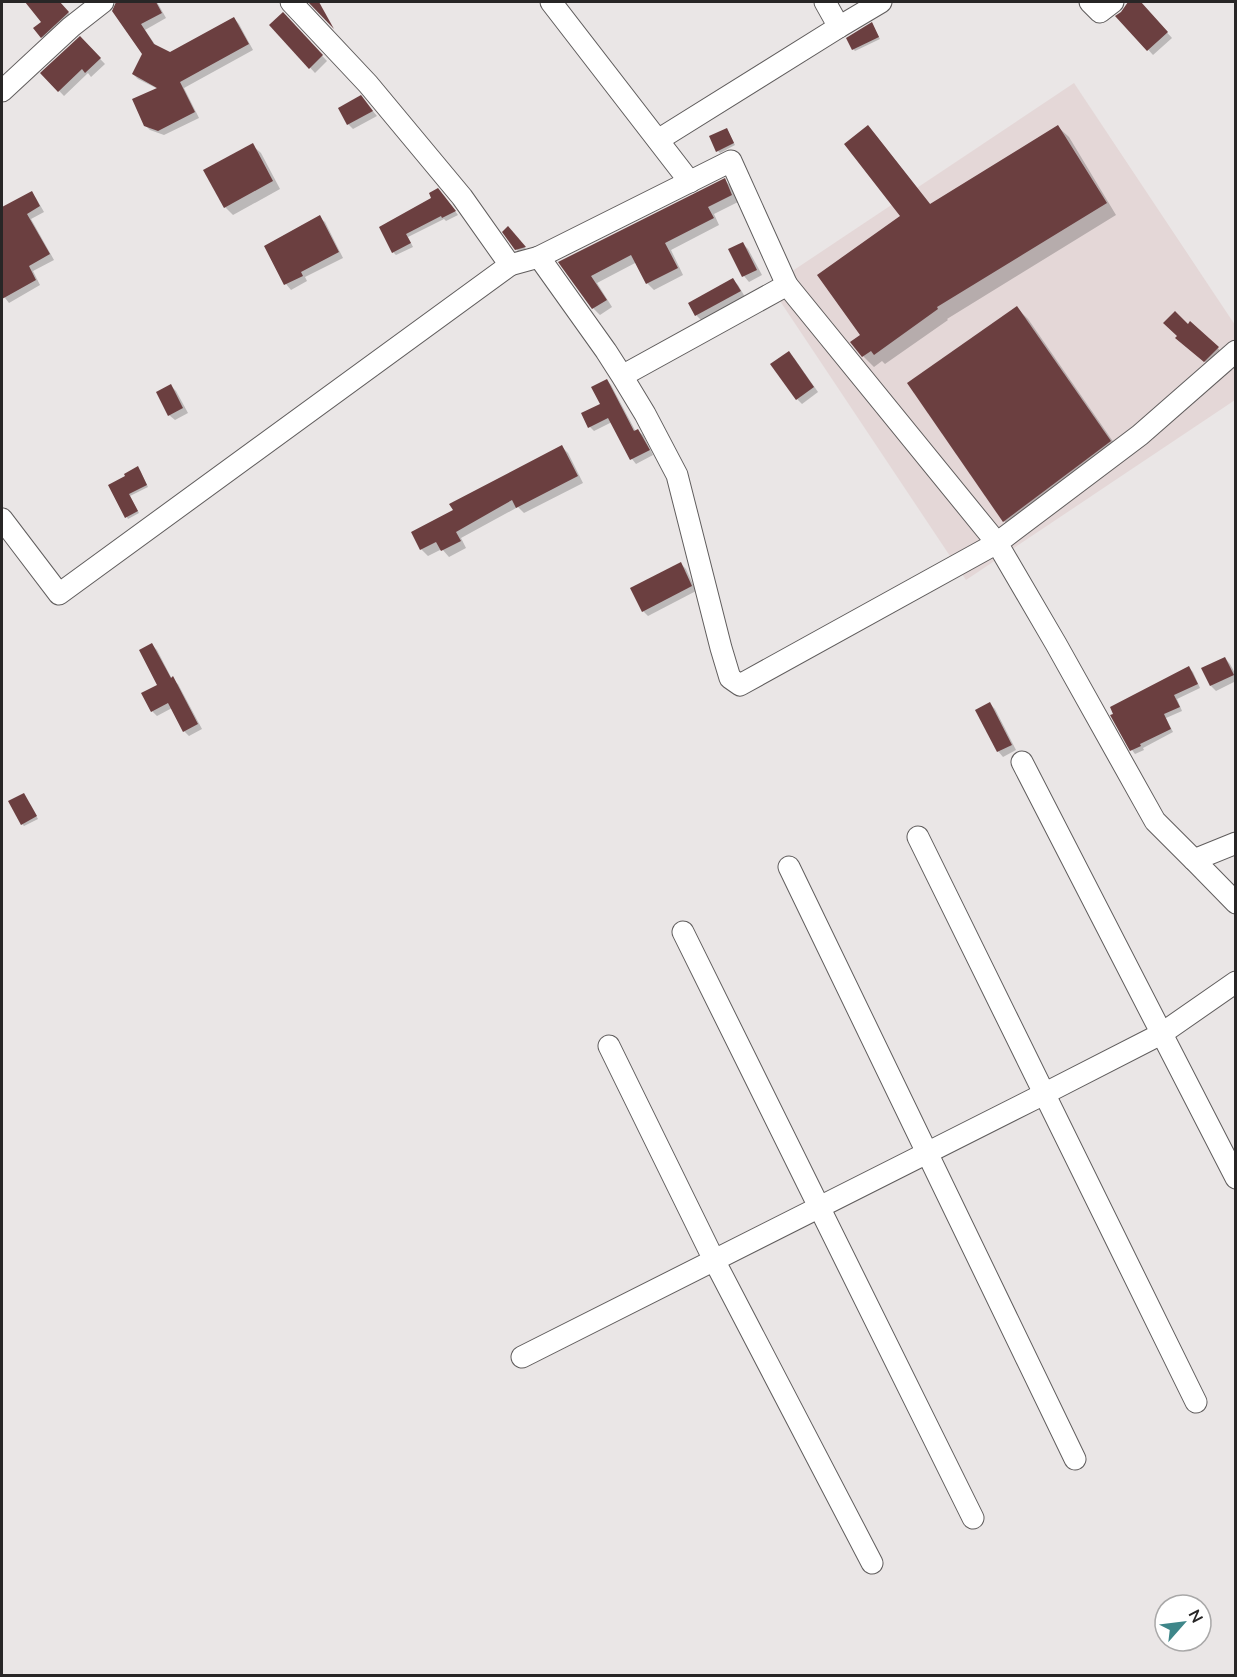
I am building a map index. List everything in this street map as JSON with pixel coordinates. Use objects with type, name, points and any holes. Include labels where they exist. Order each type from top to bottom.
[{"type":"street","points":[[2,91],[71,27],[103,2]]},
{"type":"street","points":[[291,2],[368,84],[462,197],[510,265]]},
{"type":"street","points":[[551,2],[690,182]]},
{"type":"street","points":[[825,2],[839,27]]},
{"type":"street","points":[[658,140],[881,2]]},
{"type":"street","points":[[1090,2],[1100,12],[1113,2]]},
{"type":"street","points":[[2,519],[59,594],[510,265],[539,257],[731,161],[787,285],[997,543],[1155,821],[1236,903]]},
{"type":"street","points":[[539,257],[622,376],[677,475],[721,648],[730,678],[740,685],[997,543],[1140,435],[1236,351]]},
{"type":"street","points":[[622,376],[787,285]]},
{"type":"street","points":[[1022,762],[1236,1178]]},
{"type":"street","points":[[918,837],[1196,1402]]},
{"type":"street","points":[[1194,860],[1236,843]]},
{"type":"street","points":[[789,867],[1075,1459]]},
{"type":"street","points":[[683,932],[973,1518]]},
{"type":"street","points":[[522,1357],[1161,1034],[1236,982]]},
{"type":"street","points":[[609,1046],[714,1260],[872,1563]]},
{"type":"shaded area","points":[[1074,83],[1235,325],[1235,400],[966,580],[770,286]]},
{"type":"building","points":[[25,2],[60,2],[69,12],[41,38],[33,28],[41,22]]},
{"type":"building","points":[[116,2],[156,2],[162,13],[141,24],[154,44],[170,52],[234,17],[249,44],[180,82],[195,112],[158,131],[144,126],[132,99],[157,88],[132,74],[142,54],[112,11]]},
{"type":"building","points":[[308,2],[319,2],[334,29]]},
{"type":"building","points":[[1128,2],[1141,2],[1168,32],[1147,51],[1115,16]]},
{"type":"building","points":[[283,12],[323,55],[309,69],[269,25]]},
{"type":"building","points":[[872,22],[879,37],[852,50],[846,38]]},
{"type":"building","points":[[80,36],[101,58],[85,73],[82,69],[58,92],[40,73]]},
{"type":"building","points":[[361,95],[373,111],[347,125],[338,108]]},
{"type":"building","points":[[868,125],[930,204],[1058,125],[1107,203],[937,307],[938,309],[874,355],[871,351],[862,357],[850,342],[860,335],[817,275],[900,216],[844,144]]},
{"type":"building","points":[[727,128],[734,143],[716,152],[709,136]]},
{"type":"building","points":[[253,143],[273,181],[224,208],[203,170]]},
{"type":"building","points":[[725,178],[732,195],[708,207],[714,218],[665,243],[678,268],[646,284],[631,255],[591,276],[607,300],[592,309],[558,262]]},
{"type":"building","points":[[438,188],[456,211],[406,234],[411,243],[392,253],[379,227],[431,198],[429,193]]},
{"type":"building","points":[[32,191],[40,206],[27,214],[50,254],[29,266],[36,280],[2,299],[2,207]]},
{"type":"building","points":[[320,215],[339,252],[301,272],[303,276],[284,285],[264,246]]},
{"type":"building","points":[[508,226],[526,247],[515,250],[502,232]]},
{"type":"building","points":[[743,242],[757,270],[742,277],[728,249]]},
{"type":"building","points":[[733,278],[741,291],[695,316],[688,303]]},
{"type":"building","points":[[1017,306],[1111,441],[1003,522],[907,383]]},
{"type":"building","points":[[1175,311],[1188,324],[1190,321],[1219,347],[1204,362],[1175,338],[1177,336],[1163,323]]},
{"type":"building","points":[[789,351],[814,387],[796,400],[770,364]]},
{"type":"building","points":[[607,379],[634,431],[638,429],[650,450],[630,460],[608,418],[588,428],[581,413],[600,404],[591,387]]},
{"type":"building","points":[[171,384],[183,408],[168,416],[156,392]]},
{"type":"building","points":[[562,445],[578,476],[516,508],[512,500],[456,532],[461,541],[441,551],[436,542],[420,550],[411,532],[453,510],[449,504]]},
{"type":"building","points":[[138,466],[147,485],[129,494],[138,511],[125,518],[108,485]]},
{"type":"building","points":[[681,562],[692,586],[642,612],[630,588]]},
{"type":"building","points":[[152,643],[171,678],[173,676],[198,724],[183,732],[168,703],[151,712],[141,693],[157,685],[139,650]]},
{"type":"building","points":[[1225,657],[1234,675],[1210,686],[1201,668]]},
{"type":"building","points":[[1189,666],[1198,684],[1174,695],[1180,707],[1164,714],[1171,729],[1130,751],[1110,715],[1113,714],[1110,707]]},
{"type":"building","points":[[990,702],[1012,745],[997,752],[975,710]]},
{"type":"building","points":[[24,793],[37,816],[21,825],[8,801]]}]
